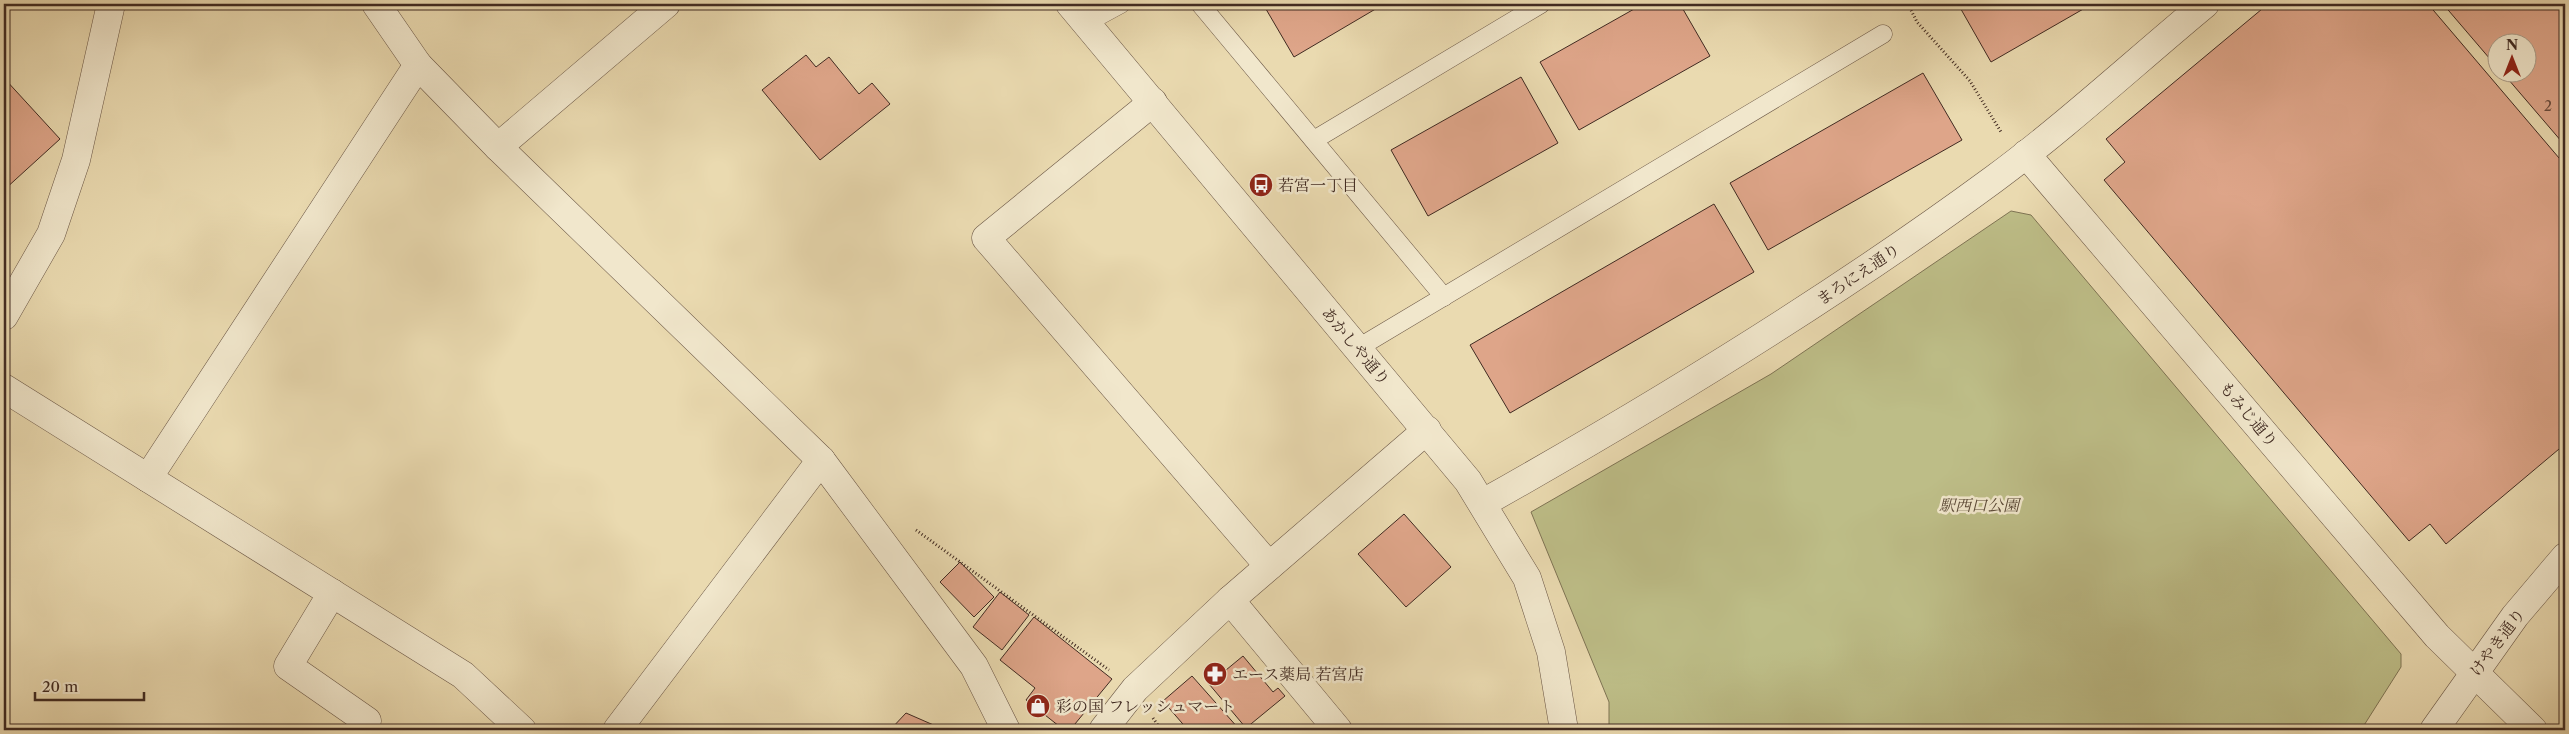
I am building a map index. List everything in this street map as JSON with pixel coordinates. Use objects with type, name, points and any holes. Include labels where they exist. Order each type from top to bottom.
[{"type":"street","points":[[4,316],[51,234],[76,160],[111,4]]},
{"type":"street","points":[[376,4],[418,65],[498,147],[821,460],[974,666],[1006,730]]},
{"type":"street","points":[[498,147],[666,4]]},
{"type":"street","name":"まろにえ通り","points":[[1483,503],[1642,412],[1873,266],[2026,154],[2205,4]]},
{"type":"street","name":"あかしや通り","points":[[1078,13],[1427,430],[1483,503],[1526,578],[1551,652],[1564,730]]},
{"type":"street","points":[[148,478],[418,65]]},
{"type":"street","points":[[1153,102],[986,238],[1269,566]]},
{"type":"street","name":"もみじ通り","points":[[2026,154],[2437,636],[2533,730]]},
{"type":"street","points":[[4,388],[463,675],[522,730]]},
{"type":"street","points":[[1103,730],[1135,689],[1230,600],[1427,430]]},
{"type":"street","points":[[617,730],[821,460]]},
{"type":"street","name":"けやき通り","points":[[2434,730],[2515,616],[2565,557]]},
{"type":"street","points":[[332,593],[288,666],[367,721]]},
{"type":"street","points":[[1230,600],[1338,730]]},
{"type":"lane","points":[[1078,13],[1121,4]]},
{"type":"lane","points":[[1200,4],[1444,296]]},
{"type":"lane","points":[[1314,140],[1541,4]]},
{"type":"lane","points":[[1358,348],[1883,34]]},
{"type":"path","points":[[1908,4],[1917,22],[1970,81],[2006,140],[2026,154]]},
{"type":"path","points":[[911,526],[1135,689]]},
{"type":"green space","name":"駅西口公園","points":[[2011,211],[2031,215],[2401,654],[2401,667],[2361,730],[1609,730],[1609,702],[1531,512],[1771,374]]},
{"type":"building","points":[[1263,4],[1384,4],[1294,57]]},
{"type":"building","points":[[1643,4],[1680,4],[1710,56],[1579,130],[1540,62]]},
{"type":"building","points":[[1958,4],[2092,4],[1991,62]]},
{"type":"building","points":[[2268,4],[2428,4],[2486,72],[2486,82],[2494,82],[2565,165],[2565,444],[2446,544],[2430,524],[2409,541],[2104,180],[2125,162],[2106,139]]},
{"type":"building","points":[[2443,4],[2565,4],[2565,139],[2562,142],[2511,82],[2536,82],[2536,32],[2486,32],[2486,54]]},
{"type":"building","points":[[806,55],[816,67],[829,57],[859,94],[872,83],[890,104],[820,160],[762,90]]},
{"type":"building","points":[[1923,73],[1962,140],[1768,250],[1730,183]]},
{"type":"building","points":[[1521,77],[1558,143],[1428,216],[1391,150]]},
{"type":"building","points":[[4,78],[60,139],[4,190]]},
{"type":"building","points":[[1714,204],[1754,272],[1510,413],[1470,345]]},
{"type":"building","points":[[1404,514],[1451,567],[1406,607],[1358,554]]},
{"type":"building","points":[[960,562],[994,597],[974,617],[940,582]]},
{"type":"building","points":[[1000,592],[1029,615],[1002,650],[973,627]]},
{"type":"building","points":[[1034,617],[1112,679],[1070,730],[1064,730],[1026,700],[1035,688],[1000,660]]},
{"type":"building","points":[[1243,656],[1273,692],[1278,688],[1285,696],[1246,728],[1209,684]]},
{"type":"building","points":[[1192,676],[1239,729],[1188,730],[1163,701]]},
{"type":"building","points":[[906,713],[945,730],[890,730]]},
{"type":"place","name":"若宮一丁目","points":[[1261,185]]},
{"type":"place","name":"エース薬局 若宮店","points":[[1215,674]]},
{"type":"place","name":"彩の国 フレッシュマート","points":[[1038,706]]}]
